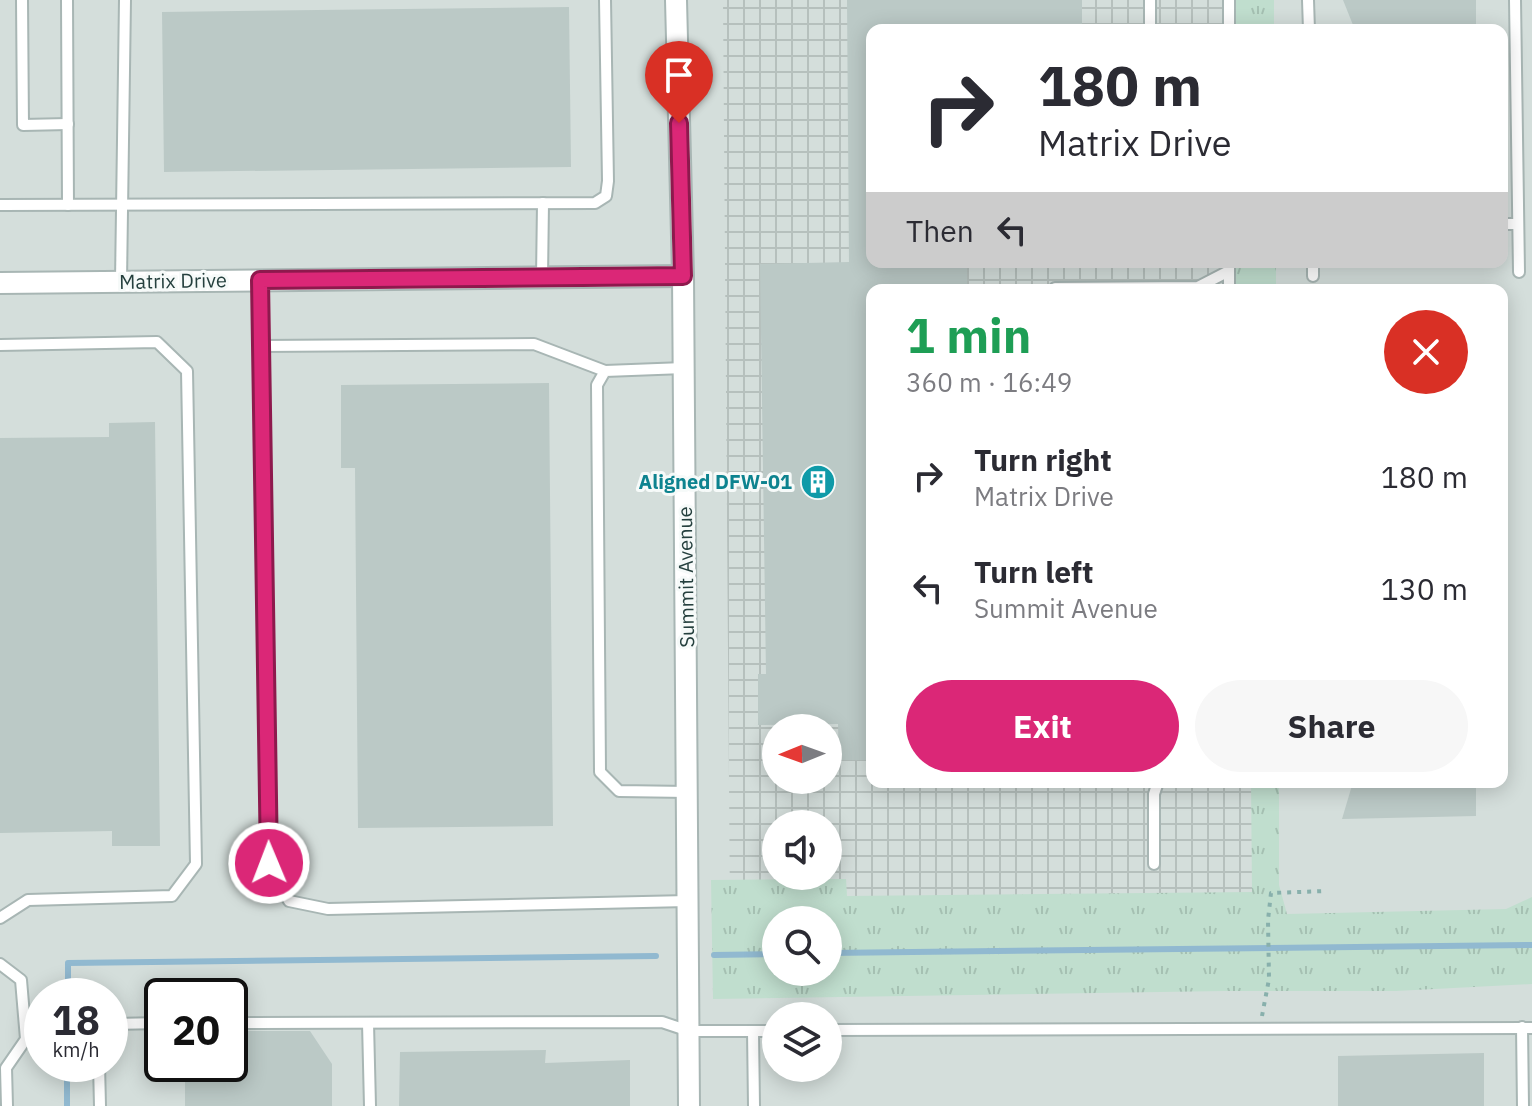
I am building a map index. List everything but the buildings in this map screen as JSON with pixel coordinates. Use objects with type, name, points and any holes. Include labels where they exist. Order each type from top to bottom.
[{"type":"street","name":"Summit Avenue","points":[[676,0],[683,276],[689,1106]]},
{"type":"street","name":"Matrix Drive","points":[[0,283],[683,276]]},
{"type":"lane","points":[[22,0],[23,125],[68,124]]},
{"type":"lane","points":[[67,0],[68,205]]},
{"type":"lane","points":[[121,281],[125,0]]},
{"type":"lane","points":[[0,205],[595,203],[606,196],[608,181],[605,0]]},
{"type":"lane","points":[[1150,0],[1150,24]]},
{"type":"lane","points":[[1229,0],[1229,24]]},
{"type":"lane","points":[[1308,0],[1309,24]]},
{"type":"lane","points":[[1515,0],[1519,272]]},
{"type":"lane","points":[[542,277],[543,203]]},
{"type":"lane","points":[[1508,224],[1518,224]]},
{"type":"lane","points":[[1202,284],[1226,268]]},
{"type":"lane","points":[[1313,268],[1313,276]]},
{"type":"lane","points":[[260,280],[269,863],[289,901],[328,909],[688,901]]},
{"type":"lane","points":[[0,345],[157,342],[187,371],[196,864],[172,896],[28,900],[0,918]]},
{"type":"lane","points":[[261,346],[534,344],[605,371],[684,368]]},
{"type":"lane","points":[[605,371],[597,385],[600,772],[619,791],[688,792]]},
{"type":"lane","points":[[1154,864],[1156,788]]},
{"type":"lane","points":[[0,964],[21,980],[26,1039],[6,1068],[7,1106]]},
{"type":"lane","points":[[248,1023],[662,1022],[689,1031],[762,1031]]},
{"type":"lane","points":[[368,1023],[370,1106]]},
{"type":"lane","points":[[842,1030],[1527,1028],[1523,1106]]},
{"type":"lane","points":[[753,1031],[754,1106]]},
{"type":"lane","points":[[99,1082],[100,1106]]},
{"type":"path","points":[[1261,1027],[1269,979],[1271,893],[1325,891]]},
{"type":"shaded area","points":[[0,0],[1532,0],[1532,1106],[0,1106]]},
{"type":"shaded area","points":[[723,0],[1246,0],[1247,24],[866,24],[866,268],[1249,268],[1249,284],[866,284],[866,788],[1253,788],[1254,909],[842,912],[842,906],[762,906],[762,913],[730,913]]},
{"type":"green space","points":[[1232,0],[1274,0],[1274,24],[1233,24]]},
{"type":"green space","points":[[1232,268],[1276,268],[1276,284],[1232,284]]},
{"type":"green space","points":[[1251,788],[1279,788],[1279,885],[1287,914],[1506,909],[1532,897],[1532,984],[1396,991],[713,999],[711,880],[762,880],[762,890],[842,890],[842,879],[846,879],[847,896],[1252,892]]},
{"type":"waterway","points":[[842,953],[1532,945]]},
{"type":"waterway","points":[[714,955],[762,954]]},
{"type":"waterway","points":[[68,978],[68,963],[656,956]]},
{"type":"waterway","points":[[67,1082],[67,1106]]},
{"type":"place","name":"Aligned DFW-01","points":[[818,482]]},
{"type":"route","points":[[269,863],[260,280],[683,276],[679,123]]}]
